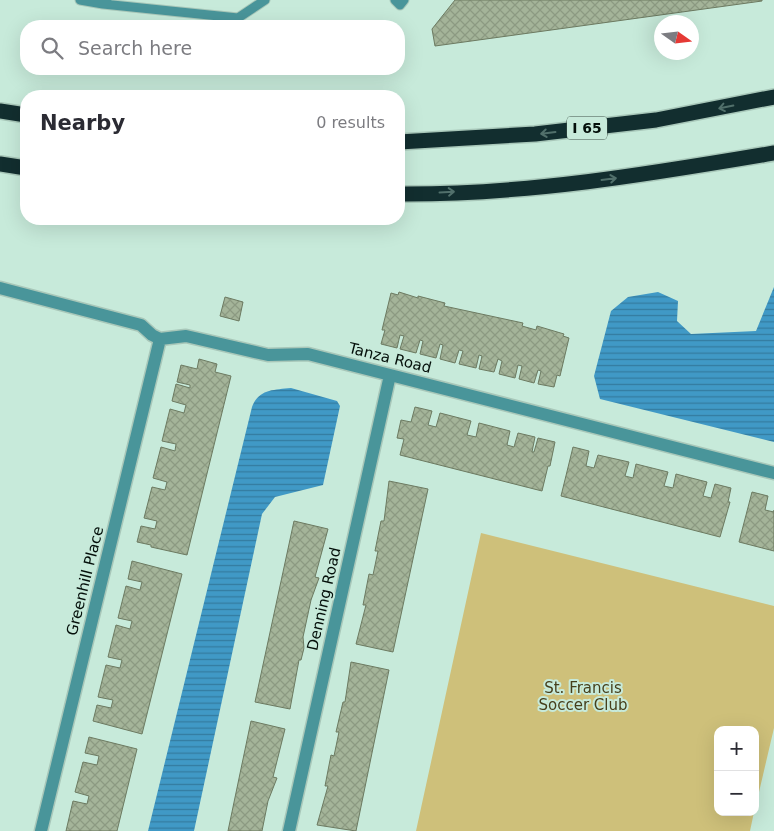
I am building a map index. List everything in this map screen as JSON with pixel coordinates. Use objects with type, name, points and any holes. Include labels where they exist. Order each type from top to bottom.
[{"type":"highway","name":"I 65","points":[[405,142],[535,134],[656,120],[774,98]]},
{"type":"highway","points":[[0,111],[20,114]]},
{"type":"highway","points":[[405,194],[536,188],[663,172],[774,153]]},
{"type":"highway","points":[[0,164],[20,167]]},
{"type":"street","points":[[0,288],[141,325],[152,335],[160,339]]},
{"type":"street","name":"Tanza Road","points":[[160,339],[186,336],[268,355],[308,354],[774,473]]},
{"type":"street","name":"Greenhill Place","points":[[41,831],[160,339]]},
{"type":"street","name":"Denning Road","points":[[289,831],[390,375]]},
{"type":"lane","points":[[80,0],[238,18],[265,0]]},
{"type":"lane","points":[[395,0],[400,5],[404,0]]},
{"type":"green space","name":"St. Francis Soccer Club","points":[[481,533],[774,606],[774,728],[759,792],[759,726],[714,726],[714,816],[753,816],[750,831],[416,831]]},
{"type":"water","points":[[774,287],[774,442],[600,399],[594,376],[611,311],[628,297],[658,292],[678,301],[677,321],[691,334],[756,331]]},
{"type":"water","points":[[291,388],[337,401],[340,406],[323,485],[275,497],[262,514],[194,831],[148,831],[252,407],[259,397],[267,392]]},
{"type":"building","points":[[455,0],[762,0],[435,46],[432,29]]},
{"type":"building","points":[[399,292],[445,303],[444,306],[523,323],[522,326],[536,330],[537,326],[564,334],[563,336],[569,338],[560,376],[557,375],[554,387],[538,384],[541,371],[538,370],[534,383],[519,379],[522,366],[518,365],[515,378],[499,374],[502,361],[498,359],[494,372],[479,369],[482,356],[479,355],[476,368],[459,364],[463,351],[459,350],[455,363],[440,359],[443,345],[440,344],[436,358],[420,354],[423,341],[420,340],[416,353],[400,349],[404,336],[400,335],[397,348],[381,344],[385,330],[382,330],[391,293],[398,295]]},
{"type":"building","points":[[225,297],[243,302],[239,321],[220,316]]},
{"type":"building","points":[[199,359],[217,364],[215,372],[231,376],[187,555],[137,542],[141,526],[155,529],[157,521],[144,518],[152,487],[165,490],[167,482],[153,478],[161,447],[175,451],[176,444],[162,441],[170,409],[184,413],[186,405],[172,401],[176,384],[190,388],[190,385],[177,382],[181,365],[197,369]]},
{"type":"building","points":[[415,407],[432,411],[428,425],[436,427],[440,413],[471,421],[467,435],[476,437],[479,423],[510,431],[507,445],[514,447],[518,433],[535,437],[532,452],[534,452],[538,438],[555,442],[542,491],[400,455],[404,439],[397,438],[401,420],[411,422]]},
{"type":"building","points":[[573,447],[589,451],[586,466],[594,468],[598,455],[629,462],[625,476],[633,478],[636,464],[668,472],[664,486],[673,488],[676,474],[707,482],[703,496],[711,498],[715,484],[731,488],[728,502],[730,502],[720,537],[561,496]]},
{"type":"building","points":[[389,481],[428,489],[393,652],[356,644],[366,605],[363,605],[369,574],[373,575],[378,551],[375,551],[381,521],[384,521]]},
{"type":"building","points":[[752,492],[768,496],[765,510],[774,512],[774,551],[739,542]]},
{"type":"building","points":[[294,521],[328,529],[315,577],[319,578],[311,600],[303,637],[304,648],[301,660],[299,660],[290,709],[255,702]]},
{"type":"building","points":[[132,561],[182,574],[142,734],[93,721],[97,705],[111,708],[113,700],[98,697],[106,665],[120,668],[122,660],[108,657],[116,625],[130,629],[132,621],[118,618],[126,586],[140,590],[142,582],[128,579]]},
{"type":"building","points":[[351,662],[389,670],[356,831],[317,825],[328,786],[325,786],[331,755],[334,756],[339,732],[336,732],[343,702],[345,702]]},
{"type":"building","points":[[251,721],[285,729],[273,777],[277,778],[268,801],[262,831],[228,831]]},
{"type":"building","points":[[89,737],[137,749],[117,831],[66,831],[73,801],[87,804],[89,796],[75,792],[83,762],[97,765],[99,756],[85,753]]}]
